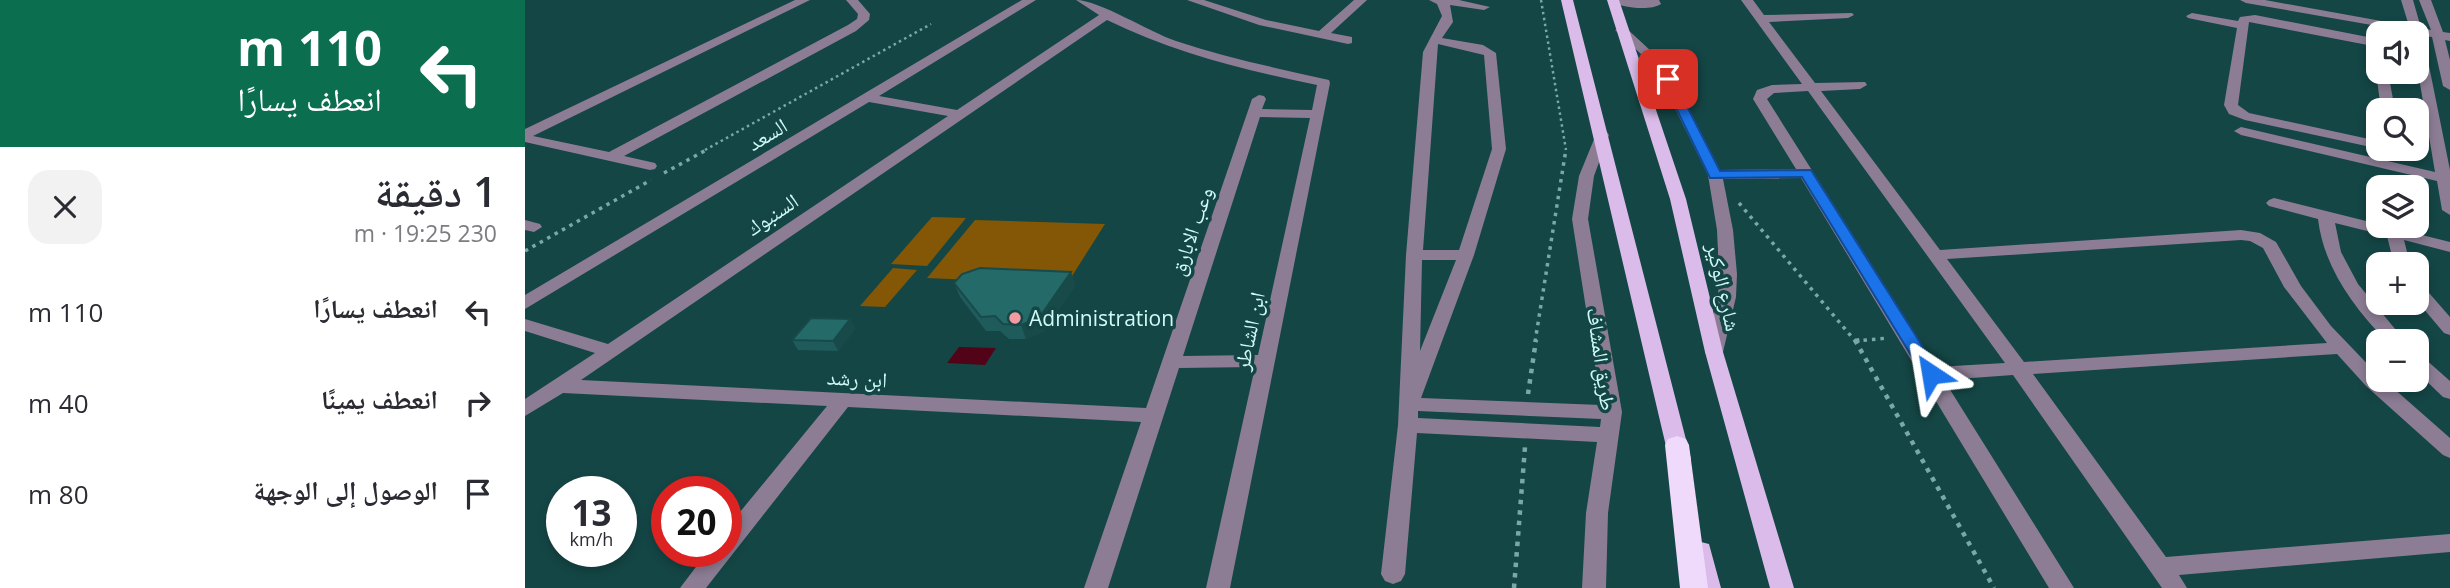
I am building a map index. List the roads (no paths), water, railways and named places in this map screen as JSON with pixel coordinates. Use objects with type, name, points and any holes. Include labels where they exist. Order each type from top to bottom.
[{"type":"highway","points":[[1677,445],[1694,588]]},
{"type":"main road","points":[[1567,0],[1677,445],[1709,588]]},
{"type":"main road","name":"شارع الوكير","points":[[1613,0],[1678,199],[1714,352],[1782,588]]},
{"type":"street","points":[[769,0],[799,2]]},
{"type":"street","points":[[611,157],[852,28],[863,20],[864,14],[852,0]]},
{"type":"street","name":"السعد","points":[[525,303],[1030,0]]},
{"type":"street","points":[[1082,0],[1106,15]]},
{"type":"street","points":[[1193,0],[1249,19],[1348,40]]},
{"type":"street","points":[[1320,36],[1361,0]]},
{"type":"street","points":[[1613,0],[1649,5],[1655,4],[1653,0]]},
{"type":"street","points":[[1747,0],[2019,369],[2175,588]]},
{"type":"street","points":[[2195,0],[2191,19],[2242,25]]},
{"type":"street","points":[[2246,0],[2366,22]]},
{"type":"street","points":[[2277,0],[2371,21]]},
{"type":"street","points":[[2407,0],[2413,21]]},
{"type":"street","points":[[2425,0],[2443,33],[2450,86]]},
{"type":"street","points":[[1437,1],[1484,8]]},
{"type":"street","points":[[1393,574],[1408,425],[1413,254],[1429,52],[1433,40],[1449,20],[1450,14],[1437,1]]},
{"type":"street","points":[[525,136],[799,2]]},
{"type":"street","name":"ابن الشاطر","points":[[1106,15],[1173,44],[1208,55],[1324,83],[1218,588]]},
{"type":"street","name":"السنبوك","points":[[525,409],[1106,15]]},
{"type":"street","points":[[1761,19],[1848,15]]},
{"type":"street","points":[[2366,41],[2255,18],[2244,19],[2231,108],[2245,116],[2366,142]]},
{"type":"street","points":[[1621,30],[1659,64],[1715,175],[1725,230],[1727,297],[1714,352]]},
{"type":"street","points":[[1409,404],[1466,255],[1499,149],[1490,53],[1479,48],[1433,40]]},
{"type":"street","points":[[2427,84],[2448,179],[2450,210]]},
{"type":"street","points":[[1860,85],[1772,89],[1762,93],[1760,99],[2062,588]]},
{"type":"street","points":[[868,98],[959,114]]},
{"type":"street","name":"وعب الابارق","points":[[1096,588],[1257,106],[1319,114]]},
{"type":"street","points":[[2281,140],[2282,124]]},
{"type":"street","points":[[2241,131],[2448,179]]},
{"type":"street","name":"طريق المشاف","points":[[1594,588],[1597,513],[1612,412],[1580,219],[1580,198],[1584,175],[1602,135]]},
{"type":"street","points":[[525,136],[650,166]]},
{"type":"street","points":[[1715,175],[1806,173]]},
{"type":"street","points":[[2274,203],[2366,226]]},
{"type":"street","points":[[2326,216],[2329,240],[2341,270],[2366,309],[2385,329]]},
{"type":"street","points":[[1935,255],[2241,234],[2254,236],[2270,245],[2293,287],[2341,348],[2373,381],[2450,450]]},
{"type":"street","points":[[2414,238],[2450,247]]},
{"type":"street","points":[[1413,254],[1466,255]]},
{"type":"street","points":[[2429,304],[2450,329]]},
{"type":"street","points":[[525,325],[610,351]]},
{"type":"street","points":[[1931,374],[2341,348]]},
{"type":"street","points":[[1171,362],[1266,361]]},
{"type":"street","points":[[2429,373],[2450,392]]},
{"type":"street","name":"ابن رشد","points":[[559,386],[1153,415]]},
{"type":"street","points":[[742,525],[843,400]]},
{"type":"street","points":[[1409,404],[1612,412]]},
{"type":"street","points":[[1408,425],[1609,435]]},
{"type":"street","points":[[2161,568],[2450,543]]},
{"type":"street","points":[[692,588],[709,567]]},
{"type":"place","name":"Administration","points":[[1015,318]]}]
